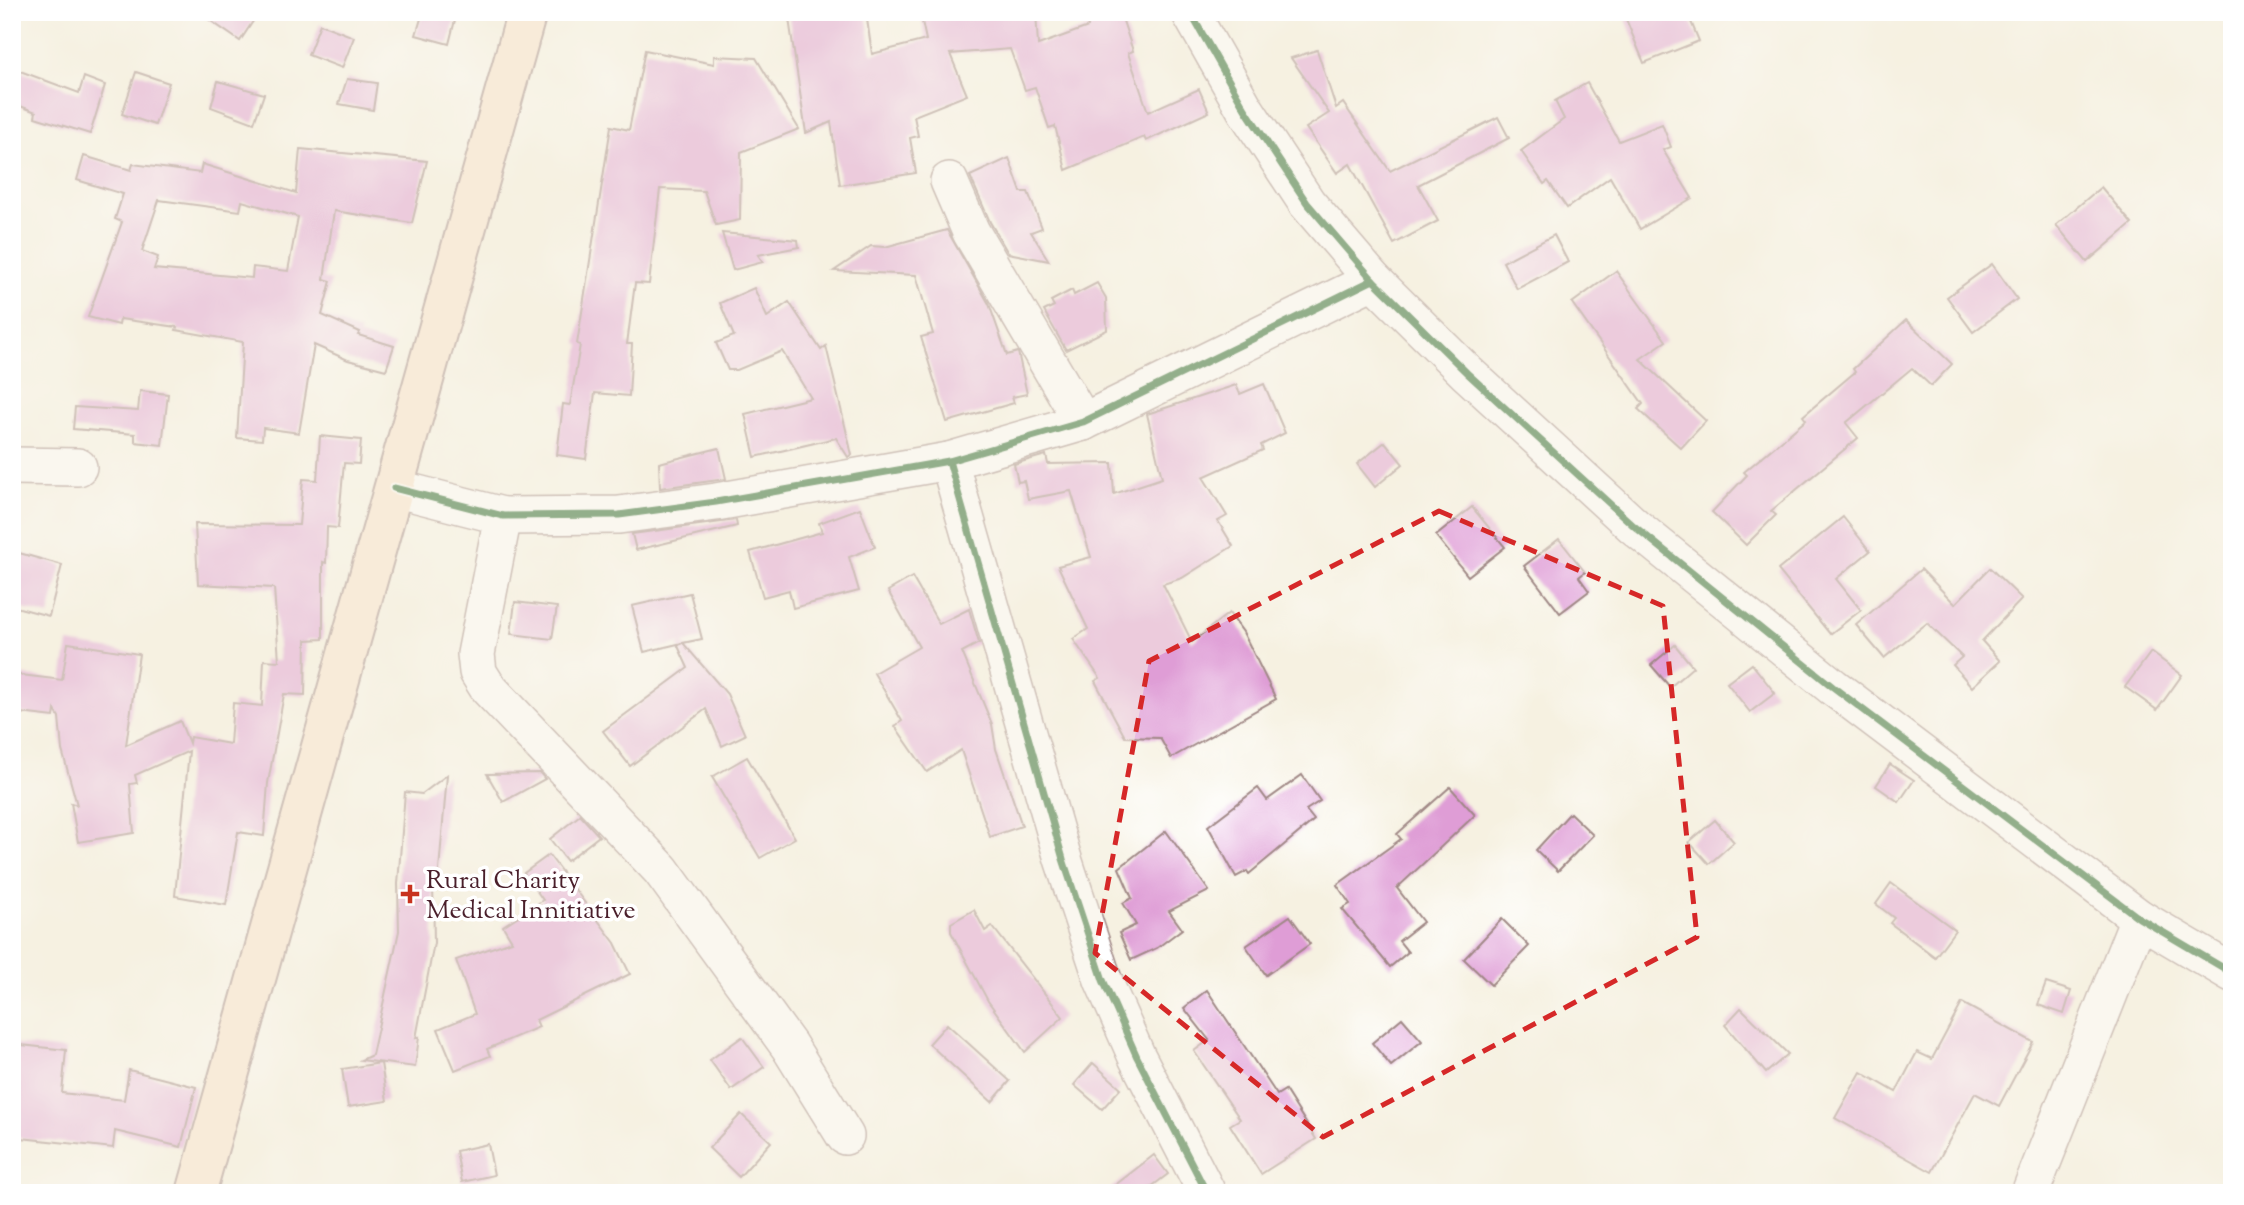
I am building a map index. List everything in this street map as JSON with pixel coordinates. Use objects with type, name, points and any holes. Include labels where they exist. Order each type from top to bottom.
[{"type":"main road","points":[[197,1193],[527,12]]},
{"type":"street","points":[[1190,12],[1245,109],[1307,203],[1373,280],[1467,373],[1634,526],[1833,687],[2139,918],[2232,973]]},
{"type":"street","points":[[949,181],[971,232],[1083,422]]},
{"type":"street","points":[[394,488],[503,516],[619,515],[716,502],[949,461],[1083,422],[1373,280]]},
{"type":"street","points":[[949,461],[1063,859],[1102,980],[1207,1193]]},
{"type":"street","points":[[12,466],[78,467]]},
{"type":"street","points":[[503,516],[476,654],[478,672],[488,688],[661,870],[789,1046],[845,1136]]},
{"type":"street","points":[[2030,1193],[2139,918]]},
{"type":"highlighted area","points":[[1439,511],[1663,606],[1697,937],[1323,1137],[1095,953],[1149,661]]},
{"type":"building","points":[[198,12],[259,12],[240,41]]},
{"type":"building","points":[[423,12],[457,12],[449,44],[416,35]]},
{"type":"building","points":[[788,12],[866,12],[872,54],[926,40],[920,12],[1036,12],[1038,45],[1088,27],[1086,12],[1120,12],[1133,51],[1128,53],[1148,112],[1199,89],[1209,112],[1146,141],[1144,137],[1066,170],[1055,126],[1049,128],[1035,87],[1025,90],[1010,49],[950,54],[967,95],[914,116],[918,136],[910,138],[916,173],[840,185],[831,122],[806,133]]},
{"type":"building","points":[[1623,12],[1687,12],[1699,41],[1644,63]]},
{"type":"building","points":[[320,24],[354,37],[342,68],[308,55]]},
{"type":"building","points":[[645,50],[714,64],[714,56],[756,58],[799,129],[741,152],[740,220],[716,225],[704,191],[660,189],[649,284],[635,283],[627,344],[632,344],[629,396],[595,393],[586,459],[557,455],[563,404],[570,405],[580,345],[577,344],[611,126],[629,130]]},
{"type":"building","points":[[1317,50],[1336,108],[1343,103],[1390,171],[1498,117],[1509,138],[1418,185],[1438,221],[1394,244],[1350,164],[1337,173],[1306,128],[1329,113],[1291,58]]},
{"type":"building","points":[[12,68],[79,93],[84,77],[105,85],[90,134],[35,117],[36,112],[12,103]]},
{"type":"building","points":[[136,72],[169,83],[155,125],[122,114]]},
{"type":"building","points":[[347,79],[377,83],[373,110],[339,104]]},
{"type":"building","points":[[218,81],[264,94],[254,123],[211,107]]},
{"type":"building","points":[[1587,83],[1619,141],[1662,124],[1671,147],[1663,150],[1692,198],[1640,229],[1610,177],[1567,208],[1548,181],[1544,184],[1521,151],[1564,119],[1555,101]]},
{"type":"building","points":[[300,149],[427,161],[412,223],[334,211],[324,279],[331,281],[322,315],[360,332],[358,335],[394,346],[386,370],[348,360],[314,345],[299,433],[263,428],[262,440],[237,438],[243,342],[176,330],[177,327],[120,319],[119,325],[88,317],[122,222],[115,219],[123,194],[77,180],[84,156],[131,170],[133,164],[200,173],[202,164],[296,193]],"holes":[[[159,200],[240,211],[242,201],[298,217],[288,271],[253,267],[252,278],[154,269],[158,257],[142,251]]]},
{"type":"building","points":[[1009,158],[1021,192],[1028,192],[1042,228],[1031,232],[1049,261],[1008,253],[990,222],[970,176]]},
{"type":"building","points":[[2101,187],[2132,224],[2087,262],[2056,225]]},
{"type":"building","points":[[947,230],[989,304],[1007,355],[1018,352],[1027,394],[1012,397],[1014,403],[947,422],[921,337],[933,334],[916,275],[834,271],[871,246],[885,247]]},
{"type":"building","points":[[722,233],[798,240],[799,247],[758,255],[763,262],[733,270]]},
{"type":"building","points":[[1554,235],[1568,262],[1517,289],[1503,262]]},
{"type":"building","points":[[1992,264],[2017,299],[1973,332],[1947,297]]},
{"type":"building","points":[[1616,271],[1666,341],[1640,359],[1706,421],[1681,448],[1638,409],[1643,404],[1572,303]]},
{"type":"building","points":[[1097,283],[1106,298],[1107,330],[1066,350],[1044,311],[1054,306],[1051,301],[1072,290],[1074,295]]},
{"type":"building","points":[[754,288],[767,317],[789,302],[821,350],[826,346],[852,455],[848,457],[836,438],[755,457],[745,414],[811,398],[782,351],[737,370],[728,370],[716,343],[734,336],[720,303]]},
{"type":"building","points":[[1906,320],[1952,364],[1931,386],[1912,368],[1846,423],[1858,438],[1771,511],[1776,515],[1746,545],[1712,512],[1747,475],[1744,472],[1806,420],[1803,416],[1855,372],[1853,369]]},
{"type":"building","points":[[1264,384],[1285,433],[1261,445],[1263,450],[1203,477],[1227,516],[1218,521],[1233,546],[1182,578],[1163,584],[1192,642],[1229,613],[1243,632],[1276,699],[1171,758],[1160,738],[1125,737],[1095,681],[1100,678],[1073,639],[1088,629],[1058,566],[1091,557],[1071,491],[1028,499],[1024,481],[1018,482],[1014,464],[1046,455],[1048,464],[1112,463],[1114,494],[1162,478],[1147,414],[1236,385],[1240,394]]},
{"type":"building","points":[[140,391],[168,394],[162,445],[135,442],[135,434],[73,429],[75,407],[138,411]]},
{"type":"building","points":[[320,436],[361,440],[359,464],[344,463],[338,528],[327,527],[326,563],[323,562],[323,639],[306,640],[305,695],[284,694],[268,783],[264,836],[238,832],[226,905],[175,896],[189,751],[135,775],[137,783],[130,784],[134,833],[78,842],[71,803],[77,805],[62,750],[59,717],[55,710],[54,717],[12,712],[12,674],[62,680],[68,643],[139,654],[126,745],[180,721],[189,743],[190,737],[230,744],[233,703],[262,706],[264,660],[279,661],[274,588],[198,584],[195,524],[299,525],[303,479],[317,480]]},
{"type":"building","points":[[1385,442],[1403,464],[1375,487],[1357,464]]},
{"type":"building","points":[[719,448],[726,479],[660,488],[659,463]]},
{"type":"building","points":[[1472,507],[1505,547],[1468,576],[1436,536]]},
{"type":"building","points":[[860,508],[875,547],[849,557],[859,591],[793,608],[789,590],[763,597],[750,552],[822,532],[819,523]]},
{"type":"building","points":[[1843,517],[1870,551],[1836,579],[1861,610],[1830,634],[1778,570]]},
{"type":"building","points":[[736,520],[737,526],[636,550],[632,534]]},
{"type":"building","points":[[1559,539],[1585,572],[1579,577],[1589,591],[1560,613],[1524,566]]},
{"type":"building","points":[[12,551],[62,565],[49,616],[12,606]]},
{"type":"building","points":[[1990,568],[2022,599],[1982,641],[2000,661],[1972,687],[1953,665],[1962,657],[1927,623],[1884,658],[1856,625],[1921,569],[1955,604]]},
{"type":"building","points":[[912,577],[939,624],[969,609],[979,643],[962,652],[992,724],[996,749],[1022,826],[990,837],[961,750],[927,772],[895,726],[902,721],[874,673],[919,647],[888,591]]},
{"type":"building","points":[[690,593],[702,639],[683,643],[727,694],[745,735],[722,746],[706,709],[630,766],[603,731],[688,668],[678,646],[682,643],[644,652],[632,606]]},
{"type":"building","points":[[515,602],[557,607],[552,639],[511,634]]},
{"type":"building","points":[[1675,645],[1693,667],[1670,687],[1651,665]]},
{"type":"building","points":[[2151,652],[2182,675],[2157,710],[2125,687]]},
{"type":"building","points":[[1752,664],[1775,693],[1750,712],[1727,683]]},
{"type":"building","points":[[747,757],[795,838],[760,858],[712,777]]},
{"type":"building","points":[[1890,764],[1914,780],[1899,802],[1876,786]]},
{"type":"building","points":[[540,773],[545,779],[503,802],[487,774]]},
{"type":"building","points":[[447,775],[438,882],[433,881],[434,943],[416,1038],[419,1037],[415,1067],[361,1060],[372,1055],[399,931],[398,884],[405,792],[422,794]]},
{"type":"building","points":[[1302,775],[1320,801],[1306,810],[1314,820],[1249,874],[1247,871],[1236,877],[1208,826],[1258,788],[1267,800]]},
{"type":"building","points":[[1450,787],[1475,815],[1397,888],[1423,922],[1399,941],[1408,952],[1390,967],[1342,909],[1350,904],[1337,885],[1401,839],[1397,834]]},
{"type":"building","points":[[1570,813],[1593,835],[1558,871],[1536,850]]},
{"type":"building","points":[[580,815],[599,836],[567,861],[550,839]]},
{"type":"building","points":[[1715,820],[1734,842],[1709,864],[1689,842]]},
{"type":"building","points":[[1166,831],[1209,891],[1169,911],[1182,929],[1157,948],[1131,960],[1119,933],[1136,925],[1123,903],[1132,898],[1119,868]]},
{"type":"building","points":[[549,855],[615,943],[630,974],[536,1020],[539,1027],[487,1049],[490,1056],[455,1070],[438,1029],[475,1014],[456,960],[512,941],[503,926],[543,900],[524,873]]},
{"type":"building","points":[[1891,883],[1955,930],[1935,957],[1890,923],[1894,918],[1876,904]]},
{"type":"building","points":[[974,910],[985,931],[992,926],[1063,1017],[1025,1052],[988,1001],[951,932],[951,923]]},
{"type":"building","points":[[1290,916],[1310,944],[1266,975],[1246,946]]},
{"type":"building","points":[[1502,919],[1529,946],[1491,985],[1464,959]]},
{"type":"building","points":[[2046,983],[2071,991],[2064,1014],[2038,1005]]},
{"type":"building","points":[[1207,990],[1277,1095],[1285,1090],[1316,1139],[1261,1174],[1230,1125],[1240,1119],[1194,1051],[1209,1040],[1184,1008]]},
{"type":"building","points":[[1962,1003],[2033,1042],[1999,1106],[1975,1093],[1932,1172],[1835,1118],[1861,1072],[1896,1092],[1917,1052],[1932,1059]]},
{"type":"building","points":[[1741,1008],[1788,1054],[1766,1073],[1725,1025]]},
{"type":"building","points":[[1402,1018],[1422,1041],[1391,1066],[1372,1043]]},
{"type":"building","points":[[947,1024],[1010,1081],[992,1102],[929,1044]]},
{"type":"building","points":[[742,1037],[764,1067],[731,1090],[710,1060]]},
{"type":"building","points":[[12,1044],[66,1050],[62,1093],[124,1100],[129,1070],[196,1087],[181,1147],[115,1131],[113,1148],[12,1137]]},
{"type":"building","points":[[381,1063],[387,1101],[348,1107],[342,1069]]},
{"type":"building","points":[[1093,1063],[1121,1088],[1102,1109],[1074,1085]]},
{"type":"building","points":[[741,1114],[771,1142],[739,1177],[709,1148]]},
{"type":"building","points":[[488,1144],[494,1175],[462,1182],[456,1151]]},
{"type":"building","points":[[1154,1155],[1168,1174],[1143,1193],[1105,1193]]},
{"type":"cycle path","points":[[1190,12],[1245,109],[1307,203],[1373,280],[1467,373],[1634,526],[1833,687],[2139,918],[2232,973]]},
{"type":"cycle path","points":[[394,488],[503,516],[619,515],[716,502],[949,461],[1083,422],[1373,280]]},
{"type":"cycle path","points":[[949,461],[1063,859],[1103,980],[1137,1057],[1207,1193]]},
{"type":"place","name":"Rural Charity Medical Innitiative","points":[[410,894]]}]
